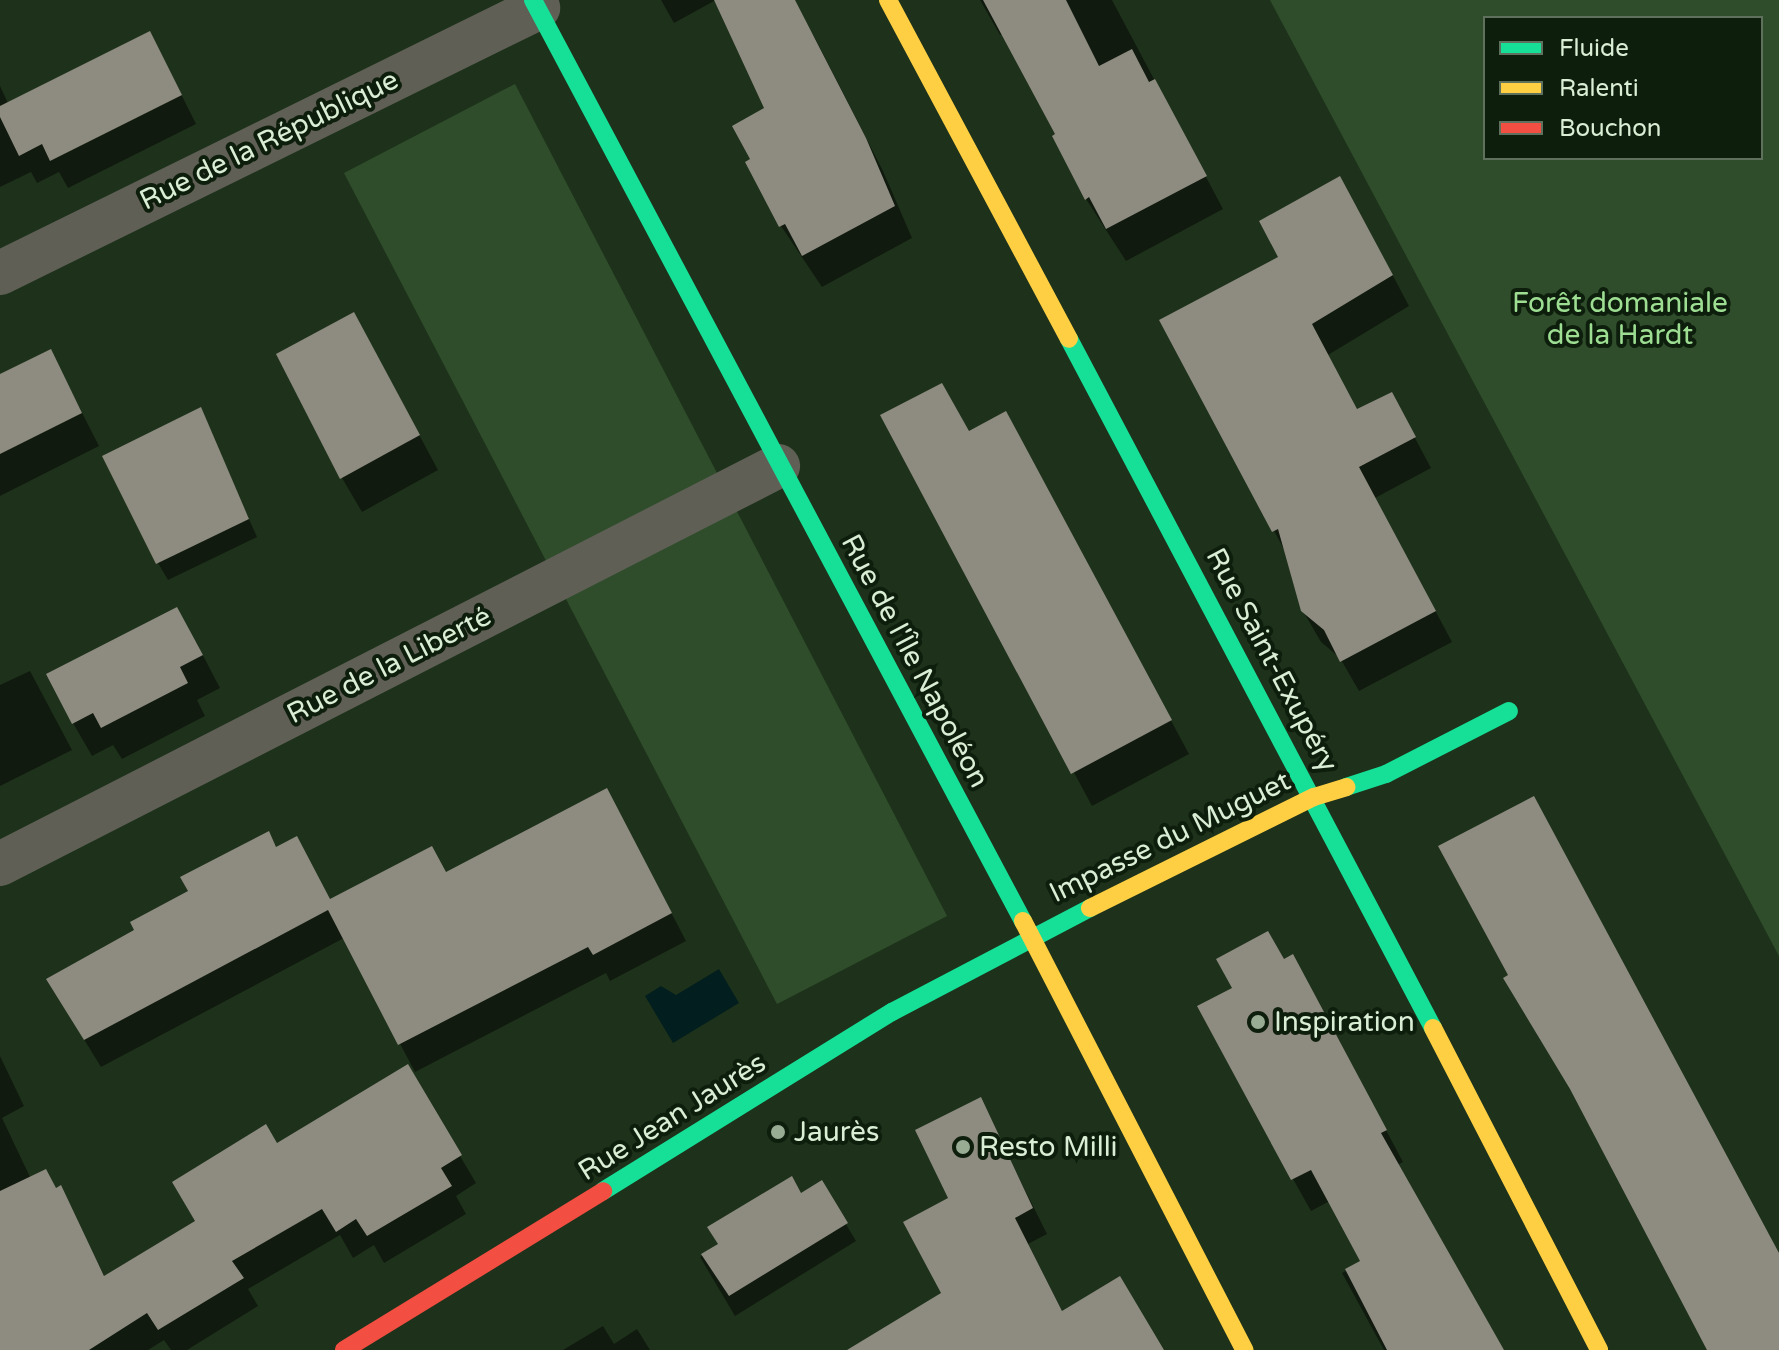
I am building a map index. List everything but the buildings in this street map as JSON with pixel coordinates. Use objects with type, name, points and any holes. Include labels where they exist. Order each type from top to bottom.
[{"type":"street","name":"Rue Saint-Exupéry","points":[[888,0],[1314,797],[1599,1350]]},
{"type":"street","name":"Rue de la République","points":[[0,273],[536,4]]},
{"type":"street","name":"Rue de l'Île Napoléon","points":[[536,4],[778,466],[1032,937],[1244,1350]]},
{"type":"street","name":"Rue de la Liberté","points":[[0,864],[778,466]]},
{"type":"street","name":"Impasse du Muguet","points":[[1032,937],[1314,797],[1386,774],[1509,711]]},
{"type":"street","name":"Rue Jean Jaurès","points":[[344,1350],[892,1012],[1032,937]]},
{"type":"green space","name":"Forêt domaniale de la Hardt","points":[[1270,0],[1779,0],[1779,956]]},
{"type":"green space","points":[[515,84],[947,916],[777,1004],[344,173]]},
{"type":"water","points":[[719,969],[739,1003],[673,1043],[645,996],[661,986],[676,995]]},
{"type":"traffic: fast","points":[[533,0],[1023,921]]},
{"type":"traffic: fast","points":[[1069,339],[1433,1028]]},
{"type":"traffic: fast","points":[[1346,787],[1386,774],[1509,711]]},
{"type":"traffic: fast","points":[[603,1191],[892,1012],[1090,908]]},
{"type":"traffic: slow","points":[[888,0],[1069,339]]},
{"type":"traffic: slow","points":[[1090,908],[1314,797],[1346,787]]},
{"type":"traffic: slow","points":[[1023,921],[1244,1350]]},
{"type":"traffic: slow","points":[[1433,1028],[1599,1350]]},
{"type":"traffic: jam","points":[[344,1350],[603,1191]]},
{"type":"place","name":"Inspiration","points":[[1258,1022]]},
{"type":"place","name":"Jaurès","points":[[778,1132]]},
{"type":"place","name":"Resto Milli","points":[[963,1147]]}]
